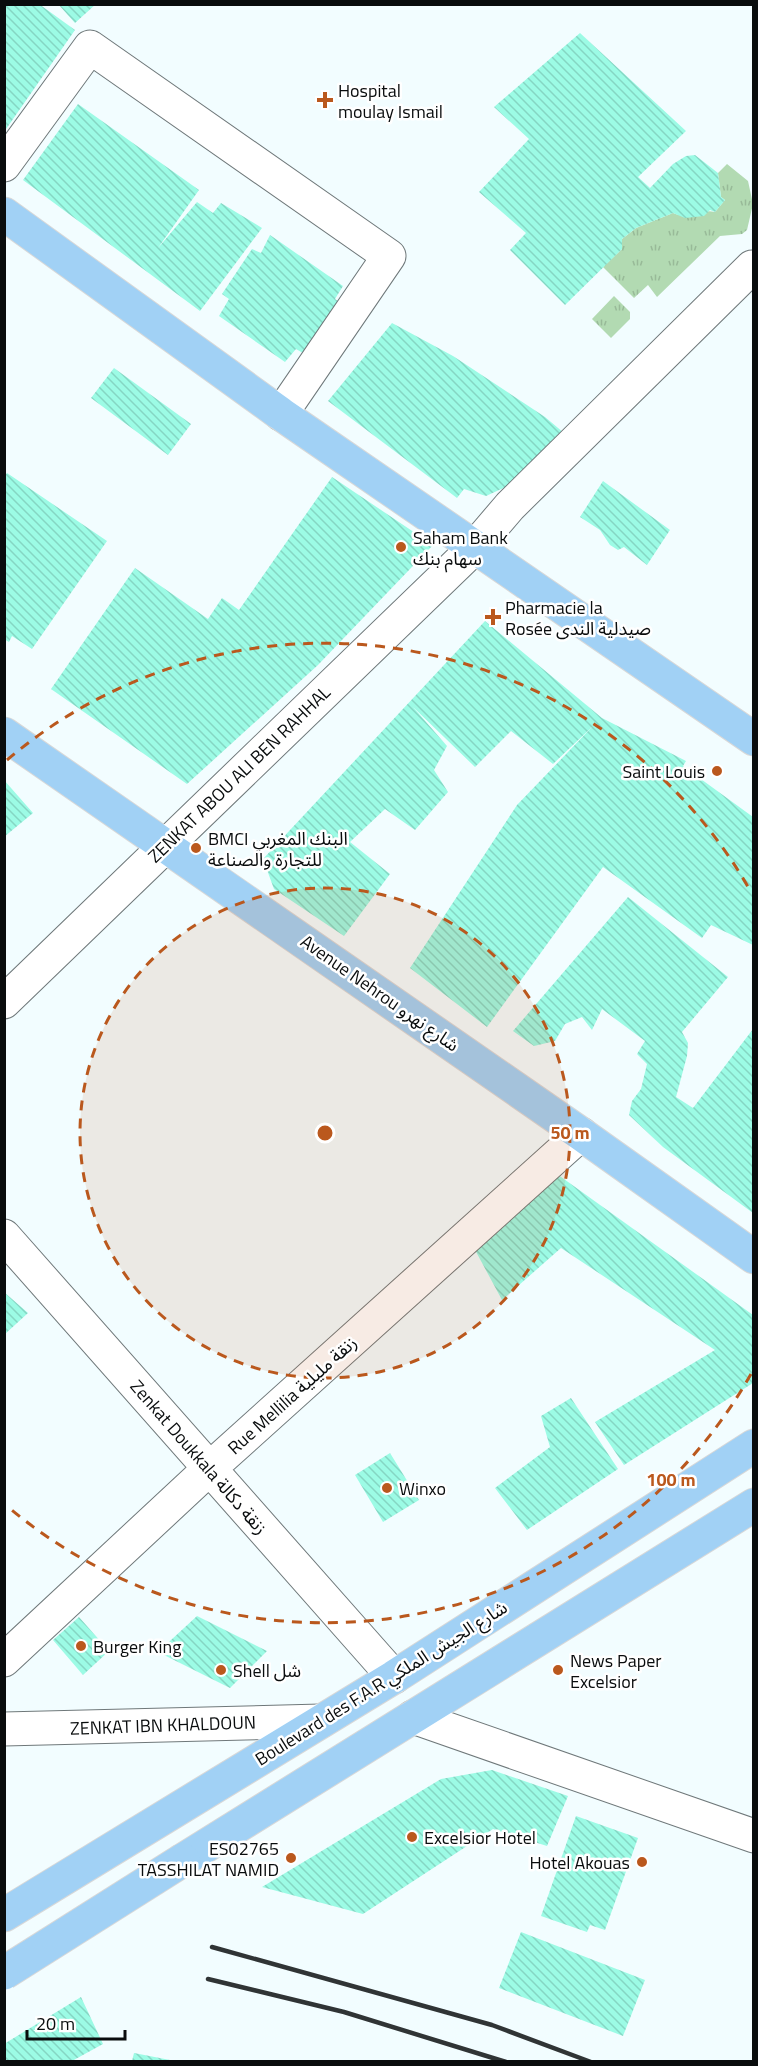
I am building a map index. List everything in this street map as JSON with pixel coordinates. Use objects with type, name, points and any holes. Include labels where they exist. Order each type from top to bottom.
[{"type":"main road","points":[[4,214],[281,414],[753,738]]},
{"type":"main road","name":"Avenue Nehrou شارع نهرو","points":[[4,734],[582,1134],[753,1257]]},
{"type":"main road","name":"Boulevard des F.A.R شارع الجيش الملكي","points":[[4,1915],[394,1677],[753,1446]]},
{"type":"main road","points":[[4,1973],[413,1717],[749,1513]]},
{"type":"street","points":[[4,165],[90,47],[389,256],[281,414]]},
{"type":"street","name":"ZENKAT ABOU ALI BEN RAHHAL","points":[[4,1002],[475,547],[510,506],[752,267]]},
{"type":"street","name":"Rue Mellilia زنقة مليلية","points":[[4,1660],[210,1469],[582,1134]]},
{"type":"street","name":"Zenkat Doukkala زنقة دكالة","points":[[4,1236],[394,1677]]},
{"type":"street","points":[[413,1717],[753,1836]]},
{"type":"street","name":"ZENKAT IBN KHALDOUN","points":[[4,1729],[321,1721]]},
{"type":"green space","points":[[727,164],[748,181],[753,204],[747,230],[742,234],[720,236],[657,297],[648,285],[634,298],[603,267],[622,249],[622,239],[636,228],[673,213],[685,216],[715,212],[725,200],[721,197],[718,173]]},
{"type":"green space","points":[[614,296],[630,312],[630,319],[611,338],[592,319]]},
{"type":"building","points":[[4,4],[39,4],[75,30],[4,132]]},
{"type":"building","points":[[58,4],[96,4],[75,23]]},
{"type":"building","points":[[580,33],[686,131],[638,177],[650,188],[673,164],[686,156],[695,155],[718,173],[721,197],[725,200],[715,212],[710,210],[704,216],[685,218],[673,213],[636,228],[622,239],[622,249],[565,305],[510,250],[526,233],[479,192],[529,139],[494,107]]},
{"type":"building","points":[[78,104],[199,190],[158,248],[197,202],[213,213],[221,203],[262,228],[200,311],[23,180]]},
{"type":"building","points":[[270,235],[343,286],[335,299],[345,306],[308,356],[296,349],[285,362],[219,316],[229,299],[222,294],[252,249],[261,253]]},
{"type":"building","points":[[392,323],[453,356],[545,417],[564,433],[519,481],[486,496],[464,489],[457,498],[328,401]]},
{"type":"building","points":[[114,368],[191,424],[168,455],[91,398]]},
{"type":"building","points":[[7,473],[107,541],[32,649],[12,636],[9,642],[4,639],[4,477]]},
{"type":"building","points":[[332,477],[433,545],[318,665],[187,784],[51,689],[135,568],[208,619],[222,598],[239,610]]},
{"type":"building","points":[[603,481],[670,530],[647,565],[624,547],[618,550],[610,545],[600,530],[580,517]]},
{"type":"building","points":[[485,621],[602,718],[686,761],[683,766],[753,817],[753,945],[711,925],[702,938],[603,867],[487,1027],[410,968],[517,805],[593,726],[553,764],[511,731],[475,767],[413,707],[447,746],[434,770],[448,792],[415,830],[385,809],[350,842],[390,874],[344,936],[274,889],[263,859]]},
{"type":"building","points":[[4,780],[33,813],[4,837]]},
{"type":"building","points":[[628,897],[728,977],[682,1032],[688,1043],[687,1056],[676,1097],[693,1108],[753,1029],[753,1213],[663,1147],[629,1115],[632,1101],[641,1089],[647,1064],[637,1054],[645,1041],[602,1009],[592,1030],[582,1017],[565,1024],[555,1041],[534,1046],[513,1031]]},
{"type":"building","points":[[557,1174],[753,1315],[753,1383],[624,1465],[595,1422],[715,1350],[561,1248],[502,1300],[474,1248]]},
{"type":"building","points":[[4,1292],[28,1313],[4,1335]]},
{"type":"building","points":[[571,1398],[618,1469],[527,1530],[495,1488],[550,1447],[541,1416]]},
{"type":"building","name":"Winxo","points":[[390,1453],[419,1500],[383,1522],[355,1475]]},
{"type":"building","name":"Shell شل","points":[[197,1616],[267,1651],[230,1688],[158,1652]]},
{"type":"building","name":"Burger King","points":[[79,1617],[109,1651],[83,1675],[53,1640]]},
{"type":"building","name":"Excelsior Hotel","points":[[492,1770],[568,1796],[547,1846],[493,1829],[363,1914],[262,1887],[441,1779]]},
{"type":"building","points":[[576,1816],[638,1838],[605,1930],[590,1925],[587,1932],[541,1916]]},
{"type":"building","points":[[521,1932],[645,1980],[623,2036],[499,1988]]},
{"type":"building","points":[[81,1997],[103,2044],[72,2061],[4,2061],[4,2044]]},
{"type":"building","points":[[134,2053],[170,2060],[170,2061],[132,2061]]},
{"type":"railway","points":[[212,1947],[492,2025],[591,2062]]},
{"type":"railway","points":[[208,1979],[344,2012],[506,2062]]},
{"type":"place","name":"Hospital moulay Ismail","points":[[325,100]]},
{"type":"place","name":"Saham Bank سهام بنك","points":[[401,547]]},
{"type":"place","name":"Pharmacie la Rosée صيدلية الندى","points":[[493,617]]},
{"type":"place","name":"Saint Louis","points":[[717,771]]},
{"type":"place","name":"BMCI البنك المغربي للتجارة والصناعة","points":[[196,848]]},
{"type":"place","name":"Winxo","points":[[387,1488]]},
{"type":"place","name":"Burger King","points":[[81,1646]]},
{"type":"place","name":"Shell شل","points":[[221,1670]]},
{"type":"place","name":"News Paper Excelsior","points":[[558,1670]]},
{"type":"place","name":"Excelsior Hotel","points":[[412,1837]]},
{"type":"place","name":"ES02765 TASSHILAT NAMID","points":[[291,1858]]},
{"type":"place","name":"Hotel Akouas","points":[[642,1862]]}]
